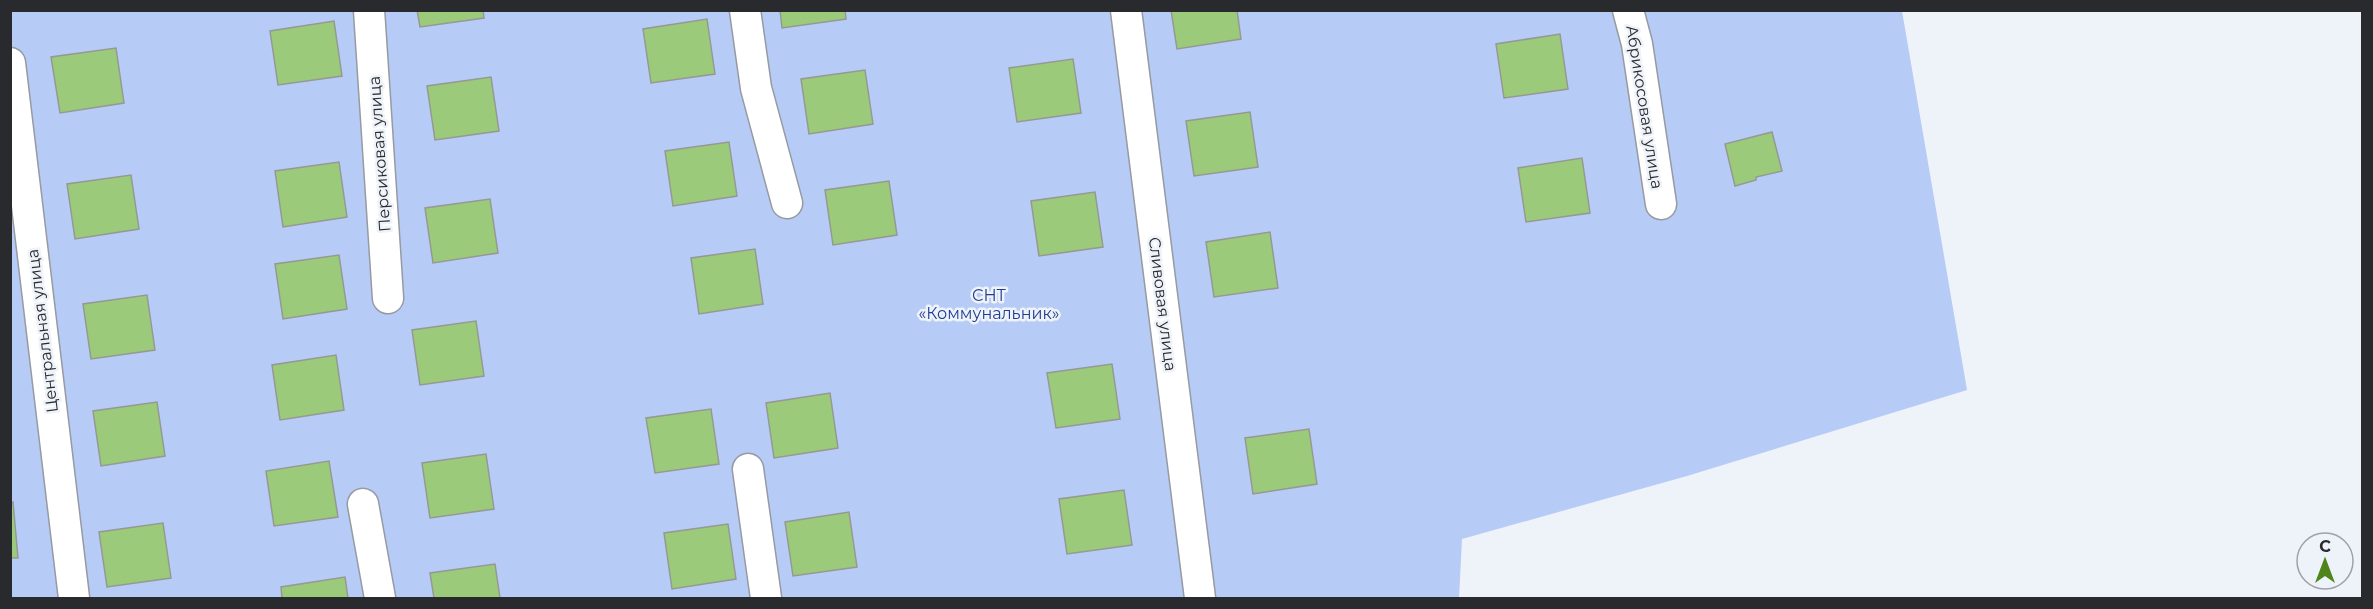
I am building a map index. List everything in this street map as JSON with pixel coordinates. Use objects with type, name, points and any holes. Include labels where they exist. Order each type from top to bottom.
[{"type":"street","name":"Персиковая улица","points":[[369,10],[388,298]]},
{"type":"street","points":[[745,10],[756,88],[787,203]]},
{"type":"street","name":"Сливовая улица","points":[[1126,10],[1200,598]]},
{"type":"street","name":"Абрикосовая улица","points":[[1628,10],[1637,44],[1661,204]]},
{"type":"street","name":"Центральная улица","points":[[10,63],[75,598]]},
{"type":"street","points":[[748,469],[766,598]]},
{"type":"street","points":[[363,504],[380,598]]},
{"type":"green space","name":"СНТ «Коммунальник»","points":[[10,11],[1902,11],[1967,390],[1687,476],[1462,539],[1459,598],[11,598]]},
{"type":"building","points":[[417,10],[483,10],[484,18],[420,27]]},
{"type":"building","points":[[780,10],[845,10],[846,19],[782,28]]},
{"type":"building","points":[[1171,10],[1237,10],[1241,39],[1177,49]]},
{"type":"building","points":[[707,19],[715,74],[651,83],[643,29]]},
{"type":"building","points":[[334,21],[342,76],[278,85],[270,31]]},
{"type":"building","points":[[1560,34],[1568,89],[1504,98],[1496,44]]},
{"type":"building","points":[[116,48],[124,103],[60,113],[51,57]]},
{"type":"building","points":[[1073,59],[1081,113],[1017,122],[1009,68]]},
{"type":"building","points":[[865,70],[873,124],[809,134],[801,79]]},
{"type":"building","points":[[491,77],[499,131],[435,140],[427,86]]},
{"type":"building","points":[[1250,112],[1258,167],[1194,176],[1186,121]]},
{"type":"building","points":[[1772,132],[1782,171],[1756,177],[1756,180],[1735,186],[1725,144]]},
{"type":"building","points":[[729,142],[737,196],[673,206],[665,151]]},
{"type":"building","points":[[1582,158],[1590,213],[1526,222],[1518,168]]},
{"type":"building","points":[[339,162],[347,217],[283,227],[275,171]]},
{"type":"building","points":[[131,175],[139,229],[75,239],[67,184]]},
{"type":"building","points":[[889,181],[897,235],[833,245],[825,190]]},
{"type":"building","points":[[1095,192],[1103,247],[1039,256],[1031,201]]},
{"type":"building","points":[[490,199],[498,253],[433,263],[425,208]]},
{"type":"building","points":[[1270,232],[1278,288],[1214,297],[1206,242]]},
{"type":"building","points":[[755,249],[763,304],[699,314],[691,258]]},
{"type":"building","points":[[339,255],[347,309],[283,319],[275,264]]},
{"type":"building","points":[[147,295],[155,350],[91,359],[83,304]]},
{"type":"building","points":[[476,321],[484,376],[420,385],[412,330]]},
{"type":"building","points":[[336,355],[344,410],[280,420],[272,365]]},
{"type":"building","points":[[1112,364],[1120,419],[1056,428],[1047,373]]},
{"type":"building","points":[[830,393],[838,448],[774,458],[766,403]]},
{"type":"building","points":[[157,402],[165,456],[101,466],[93,411]]},
{"type":"building","points":[[711,409],[719,464],[655,473],[646,418]]},
{"type":"building","points":[[1309,429],[1317,484],[1253,494],[1245,438]]},
{"type":"building","points":[[486,454],[494,509],[430,518],[422,463]]},
{"type":"building","points":[[329,461],[338,517],[274,526],[266,471]]},
{"type":"building","points":[[1124,490],[1132,545],[1067,554],[1059,499]]},
{"type":"building","points":[[13,502],[18,558],[10,558],[10,503]]},
{"type":"building","points":[[849,512],[857,567],[793,576],[785,522]]},
{"type":"building","points":[[163,523],[171,578],[107,587],[99,532]]},
{"type":"building","points":[[728,524],[736,579],[672,589],[664,533]]},
{"type":"building","points":[[495,564],[500,598],[434,598],[430,573]]},
{"type":"building","points":[[345,577],[348,598],[282,598],[281,587]]}]
